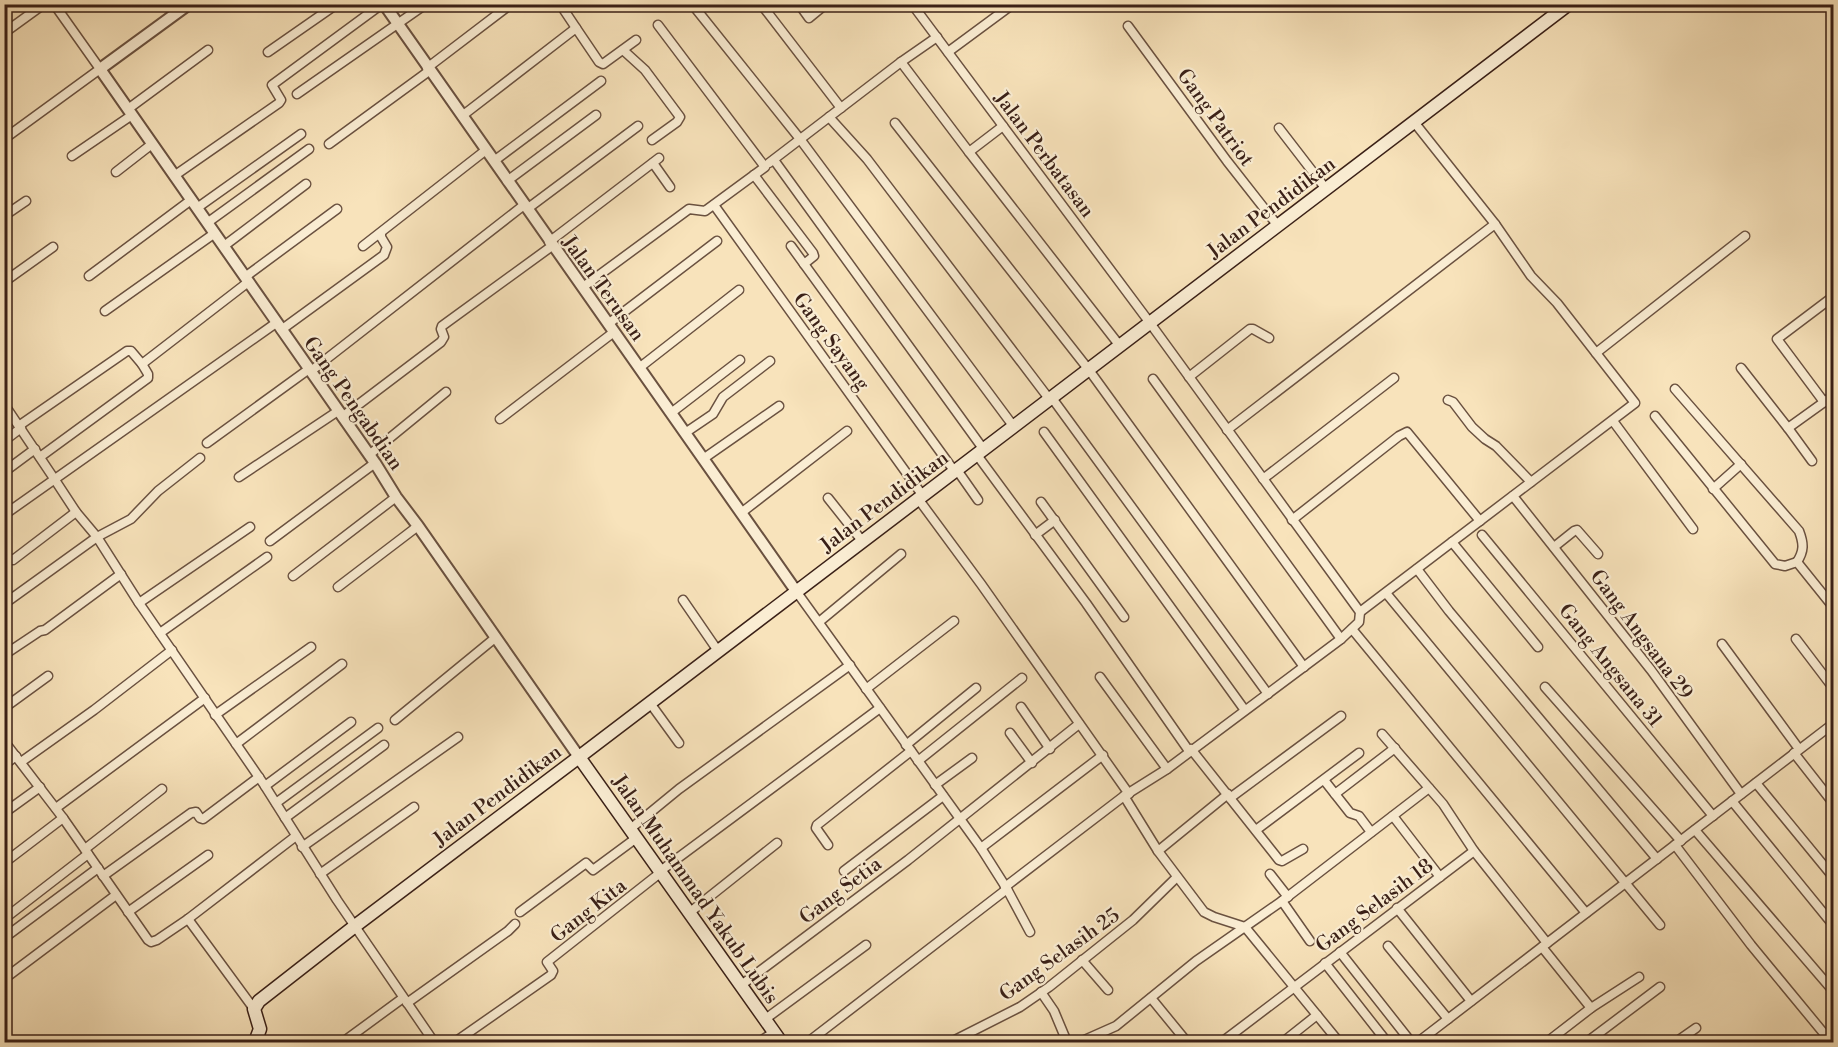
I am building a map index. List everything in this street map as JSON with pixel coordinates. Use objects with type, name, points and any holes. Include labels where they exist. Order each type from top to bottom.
[{"type":"main road","name":"Jalan Pendidikan","points":[[254,1009],[259,1001],[355,926],[1569,4]]},
{"type":"main road","name":"Jalan Muhammad Yakub Lubis","points":[[579,757],[777,1038]]},
{"type":"main road","points":[[254,1009],[260,1029],[255,1042]]},
{"type":"street","points":[[4,33],[44,4]]},
{"type":"street","points":[[54,4],[100,69]]},
{"type":"street","points":[[4,139],[189,4]]},
{"type":"street","points":[[268,52],[337,4]]},
{"type":"street","points":[[174,176],[279,103],[281,100],[272,85],[383,4]]},
{"type":"street","name":"Jalan Terusan","points":[[383,4],[796,591]]},
{"type":"street","points":[[297,94],[426,4]]},
{"type":"street","points":[[329,144],[511,4]]},
{"type":"street","points":[[560,4],[599,62],[603,64],[636,40]]},
{"type":"street","points":[[692,4],[800,139],[1014,427]]},
{"type":"street","points":[[761,4],[841,108]]},
{"type":"street","points":[[799,4],[809,18],[826,4]]},
{"type":"street","name":"Jalan Perbatasan","points":[[912,4],[1150,323],[1360,612]]},
{"type":"street","points":[[948,52],[1013,4]]},
{"type":"street","points":[[658,25],[765,167]]},
{"type":"street","name":"Gang Patriot","points":[[1128,26],[1227,161],[1278,226]]},
{"type":"street","points":[[462,116],[576,28]]},
{"type":"street","points":[[583,287],[689,209],[705,211],[714,205],[937,37]]},
{"type":"street","points":[[72,156],[208,50]]},
{"type":"street","points":[[623,50],[645,70],[680,117],[678,122],[652,141]]},
{"type":"street","points":[[901,62],[1120,346]]},
{"type":"street","name":"Gang Pengabdian","points":[[100,69],[372,459],[396,498],[418,526],[579,757]]},
{"type":"street","points":[[494,161],[601,81]]},
{"type":"street","points":[[507,181],[596,115]]},
{"type":"street","points":[[829,117],[867,159],[1051,399],[1268,694]]},
{"type":"street","points":[[808,1042],[1127,795],[1167,769],[1341,639],[1359,622],[1360,612],[1635,403],[1557,303],[1531,276],[1495,224],[1414,122]]},
{"type":"street","points":[[895,123],[1089,370],[1304,667]]},
{"type":"street","points":[[207,443],[310,370],[525,207],[638,126]]},
{"type":"street","points":[[969,152],[1003,126]]},
{"type":"street","points":[[1279,128],[1326,189]]},
{"type":"street","points":[[89,276],[302,134]]},
{"type":"street","points":[[116,172],[152,144]]},
{"type":"street","points":[[207,223],[309,149]]},
{"type":"street","points":[[363,246],[486,150]]},
{"type":"street","points":[[774,160],[1035,535],[1190,750],[1279,860],[1289,859],[1303,849]]},
{"type":"street","points":[[239,477],[340,414],[441,342],[444,337],[442,326],[656,161],[670,187]]},
{"type":"street","points":[[754,175],[813,253],[814,256],[804,264]]},
{"type":"street","points":[[224,246],[306,184]]},
{"type":"street","points":[[4,216],[26,201]]},
{"type":"street","name":"Gang Sayang","points":[[714,205],[1103,755],[1158,851],[1177,877],[1208,915],[1245,927]]},
{"type":"street","points":[[142,364],[337,209]]},
{"type":"street","points":[[1227,430],[1495,224]]},
{"type":"street","points":[[105,311],[214,233]]},
{"type":"street","points":[[4,515],[384,255],[387,247],[381,233]]},
{"type":"street","points":[[1596,353],[1745,236]]},
{"type":"street","points":[[500,419],[717,241]]},
{"type":"street","points":[[791,246],[978,500]]},
{"type":"street","points":[[4,282],[53,247]]},
{"type":"street","points":[[639,368],[739,290]]},
{"type":"street","points":[[1824,402],[1777,339],[1833,296]]},
{"type":"street","points":[[1189,377],[1250,329],[1269,338]]},
{"type":"street","points":[[4,441],[20,426],[127,351],[131,351],[148,374],[148,378],[38,453],[4,472]]},
{"type":"street","points":[[670,413],[740,360]]},
{"type":"street","points":[[685,433],[713,414],[723,397],[770,361]]},
{"type":"street","points":[[1741,368],[1812,462]]},
{"type":"street","points":[[1263,479],[1394,378]]},
{"type":"street","points":[[1153,379],[1341,639]]},
{"type":"street","points":[[1655,416],[1775,564],[1785,566],[1797,562],[1802,554],[1804,543],[1799,531],[1675,388]]},
{"type":"street","points":[[270,541],[372,459],[447,392]]},
{"type":"street","points":[[1788,428],[1833,394]]},
{"type":"street","points":[[1448,400],[1453,402],[1472,427],[1496,446],[1531,482]]},
{"type":"street","points":[[4,404],[259,777],[302,847],[434,1042]]},
{"type":"street","points":[[704,459],[779,406]]},
{"type":"street","points":[[1612,421],[1693,529]]},
{"type":"street","points":[[741,513],[847,431]]},
{"type":"street","points":[[1044,432],[1244,710]]},
{"type":"street","points":[[1292,520],[1407,432],[1480,520]]},
{"type":"street","points":[[4,604],[97,537],[131,519],[158,491],[200,458]]},
{"type":"street","points":[[1713,489],[1741,464]]},
{"type":"street","name":"Gang Angsana 29","points":[[1513,496],[1651,670],[1741,794]]},
{"type":"street","points":[[293,576],[396,498]]},
{"type":"street","points":[[828,498],[863,542]]},
{"type":"street","points":[[1041,502],[1124,617]]},
{"type":"street","points":[[4,556],[13,560],[76,512]]},
{"type":"street","points":[[1035,535],[1055,520]]},
{"type":"street","points":[[338,587],[418,526]]},
{"type":"street","points":[[139,603],[250,527]]},
{"type":"street","points":[[1554,548],[1578,530],[1598,554]]},
{"type":"street","name":"Gang Angsana 31","points":[[1482,535],[1713,816]]},
{"type":"street","points":[[1452,542],[1538,647]]},
{"type":"street","points":[[819,622],[901,554]]},
{"type":"street","points":[[160,633],[267,557]]},
{"type":"street","points":[[1797,562],[1833,608]]},
{"type":"street","points":[[1417,569],[1449,611],[1657,859]]},
{"type":"street","points":[[4,655],[45,630],[121,574]]},
{"type":"street","points":[[796,591],[981,848],[1030,932]]},
{"type":"street","points":[[1386,593],[1660,925]]},
{"type":"street","points":[[683,600],[718,651]]},
{"type":"street","points":[[866,688],[954,621]]},
{"type":"street","points":[[1352,629],[1586,913]]},
{"type":"street","points":[[395,720],[475,655],[476,648],[493,636]]},
{"type":"street","points":[[1796,639],[1833,689]]},
{"type":"street","points":[[1722,644],[1833,804]]},
{"type":"street","points":[[215,715],[311,647]]},
{"type":"street","points":[[4,765],[18,759],[94,710],[172,650]]},
{"type":"street","points":[[236,744],[342,664]]},
{"type":"street","points":[[520,912],[586,863],[593,870],[679,789],[850,665]]},
{"type":"street","points":[[4,708],[48,676]]},
{"type":"street","points":[[1100,677],[1167,769]]},
{"type":"street","points":[[918,761],[1022,678]]},
{"type":"street","points":[[1545,687],[1678,843],[1751,945],[1831,1042]]},
{"type":"street","points":[[828,845],[816,828],[817,825],[976,688]]},
{"type":"street","points":[[56,808],[205,698]]},
{"type":"street","points":[[650,703],[679,743]]},
{"type":"street","points":[[1021,707],[1050,749]]},
{"type":"street","points":[[660,872],[880,708]]},
{"type":"street","points":[[1158,851],[1229,796],[1341,716]]},
{"type":"street","points":[[265,786],[351,722]]},
{"type":"street","points":[[1424,1041],[1471,1001],[1833,723]]},
{"type":"street","name":"Gang Setia","points":[[740,986],[959,820],[1079,724]]},
{"type":"street","points":[[276,803],[378,728]]},
{"type":"street","points":[[1010,733],[1032,763]]},
{"type":"street","points":[[1382,734],[1443,804],[1474,850],[1591,1008]]},
{"type":"street","points":[[302,847],[458,737]]},
{"type":"street","points":[[4,741],[56,808],[148,940],[152,942],[188,919],[296,836]]},
{"type":"street","points":[[285,818],[384,745]]},
{"type":"street","points":[[1335,794],[1395,748]]},
{"type":"street","points":[[1256,830],[1359,753]]},
{"type":"street","points":[[981,848],[1103,755]]},
{"type":"street","points":[[935,785],[972,758]]},
{"type":"street","points":[[103,876],[191,813],[196,812],[203,819],[259,777]]},
{"type":"street","points":[[1324,780],[1352,815],[1359,816],[1371,832]]},
{"type":"street","points":[[1756,783],[1833,878]]},
{"type":"street","points":[[4,813],[40,787]]},
{"type":"street","points":[[1080,1042],[1111,1030],[1196,961],[1285,899],[1429,788]]},
{"type":"street","points":[[4,919],[162,789]]},
{"type":"street","points":[[844,871],[942,796]]},
{"type":"street","points":[[1732,801],[1833,926]]},
{"type":"street","points":[[320,874],[414,807]]},
{"type":"street","points":[[1394,816],[1440,877]]},
{"type":"street","points":[[4,863],[63,818]]},
{"type":"street","points":[[1695,830],[1833,992]]},
{"type":"street","points":[[689,913],[777,843]]},
{"type":"street","name":"Gang Selasih 18","points":[[1223,1042],[1474,850]]},
{"type":"street","points":[[128,912],[208,855]]},
{"type":"street","points":[[4,938],[98,868]]},
{"type":"street","name":"Gang Kita","points":[[455,1042],[551,975],[553,971],[548,962],[660,872]]},
{"type":"street","points":[[1270,874],[1310,941]]},
{"type":"street","name":"Gang Selasih 25","points":[[951,1042],[1020,1007],[1041,992],[1133,920],[1177,877]]},
{"type":"street","points":[[4,979],[116,895]]},
{"type":"street","points":[[1397,908],[1471,1001]]},
{"type":"street","points":[[188,919],[254,1009]]},
{"type":"street","points":[[343,1042],[508,931],[515,924]]},
{"type":"street","points":[[1245,927],[1339,1042]]},
{"type":"street","points":[[764,1020],[866,945]]},
{"type":"street","points":[[1388,946],[1448,1019]]},
{"type":"street","points":[[1341,952],[1411,1042]]},
{"type":"street","points":[[1082,960],[1108,990]]},
{"type":"street","points":[[1325,963],[1387,1042]]},
{"type":"street","points":[[1547,1042],[1591,1008],[1640,977]]},
{"type":"street","points":[[1587,1042],[1660,987]]},
{"type":"street","points":[[1041,992],[1054,1011],[1067,1042]]},
{"type":"street","points":[[1151,998],[1187,1042]]},
{"type":"street","points":[[1282,1042],[1317,1014]]},
{"type":"street","points":[[1676,1042],[1696,1028]]},
{"type":"street","points":[[759,1042],[777,1038]]}]
